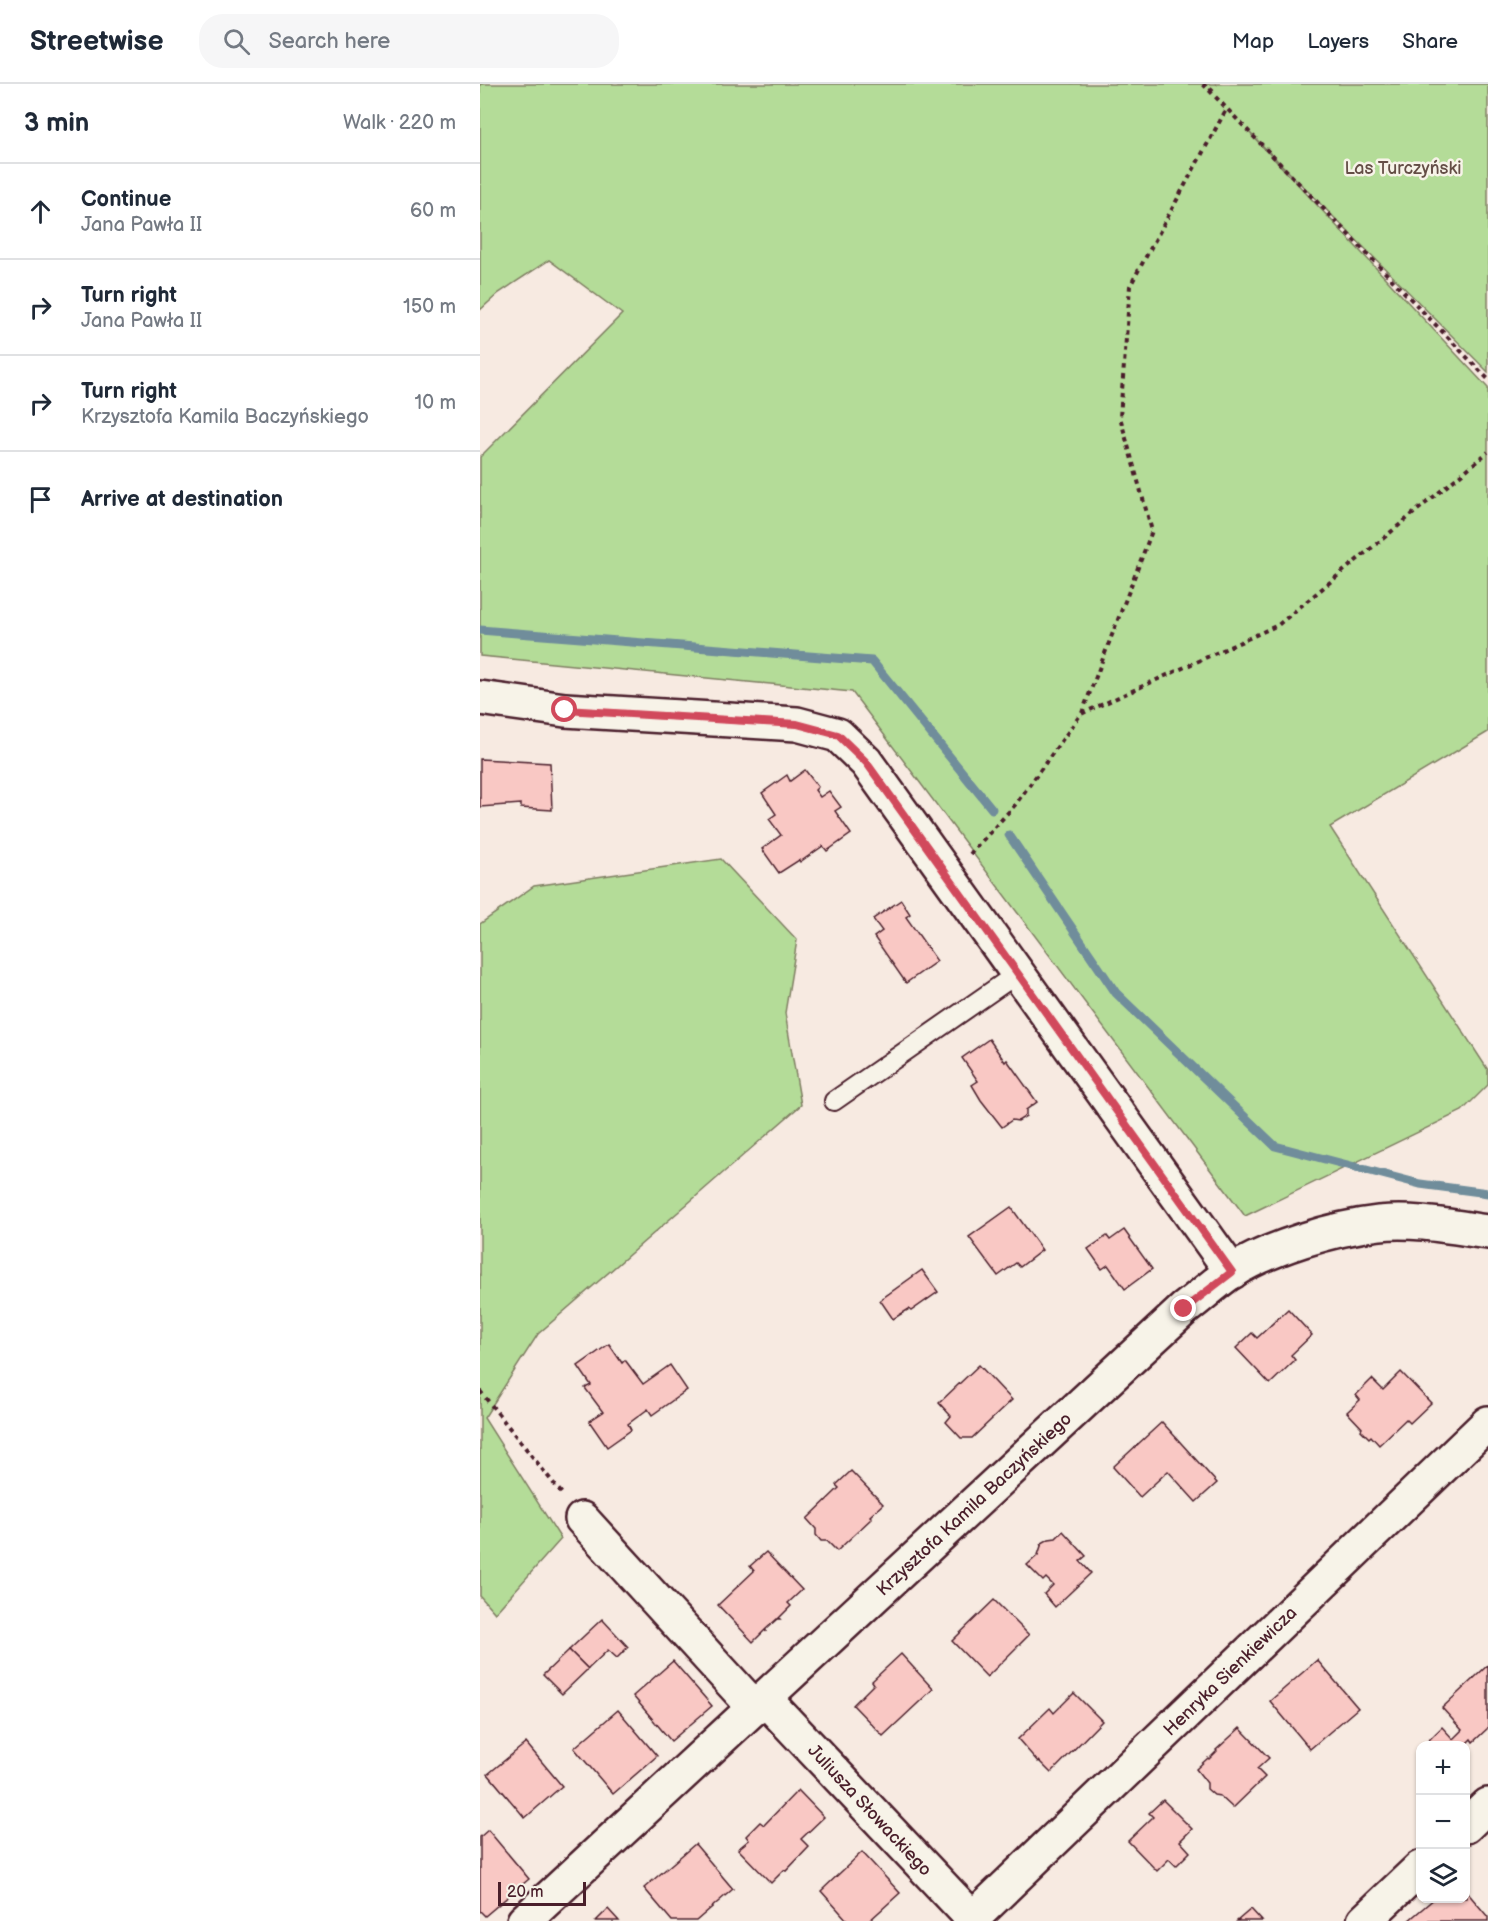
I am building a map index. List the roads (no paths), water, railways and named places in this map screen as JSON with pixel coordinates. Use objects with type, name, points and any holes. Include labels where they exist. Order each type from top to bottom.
[{"type":"street","points":[[480,698],[565,710],[797,724],[838,735],[866,762],[1232,1272]]},
{"type":"street","name":"Krzysztofa Kamila Baczyńskiego","points":[[524,1921],[1176,1317],[1232,1272],[1278,1248],[1379,1222],[1429,1224],[1488,1232]]},
{"type":"street","name":"Henryka Sienkiewicza","points":[[974,1920],[1488,1423]]},
{"type":"street","name":"Juliusza Słowackiego","points":[[582,1519],[974,1920]]},
{"type":"street","points":[[1470,1822],[1488,1805]]},
{"type":"street","points":[[1364,1921],[1416,1872]]},
{"type":"lane","points":[[834,1101],[1018,973]]},
{"type":"waterway","points":[[480,630],[872,661],[992,809]]},
{"type":"waterway","points":[[1009,835],[1116,993],[1275,1146],[1420,1184],[1488,1193]]},
{"type":"park label","name":"Las Turczyński","points":[[1403,168]]}]
